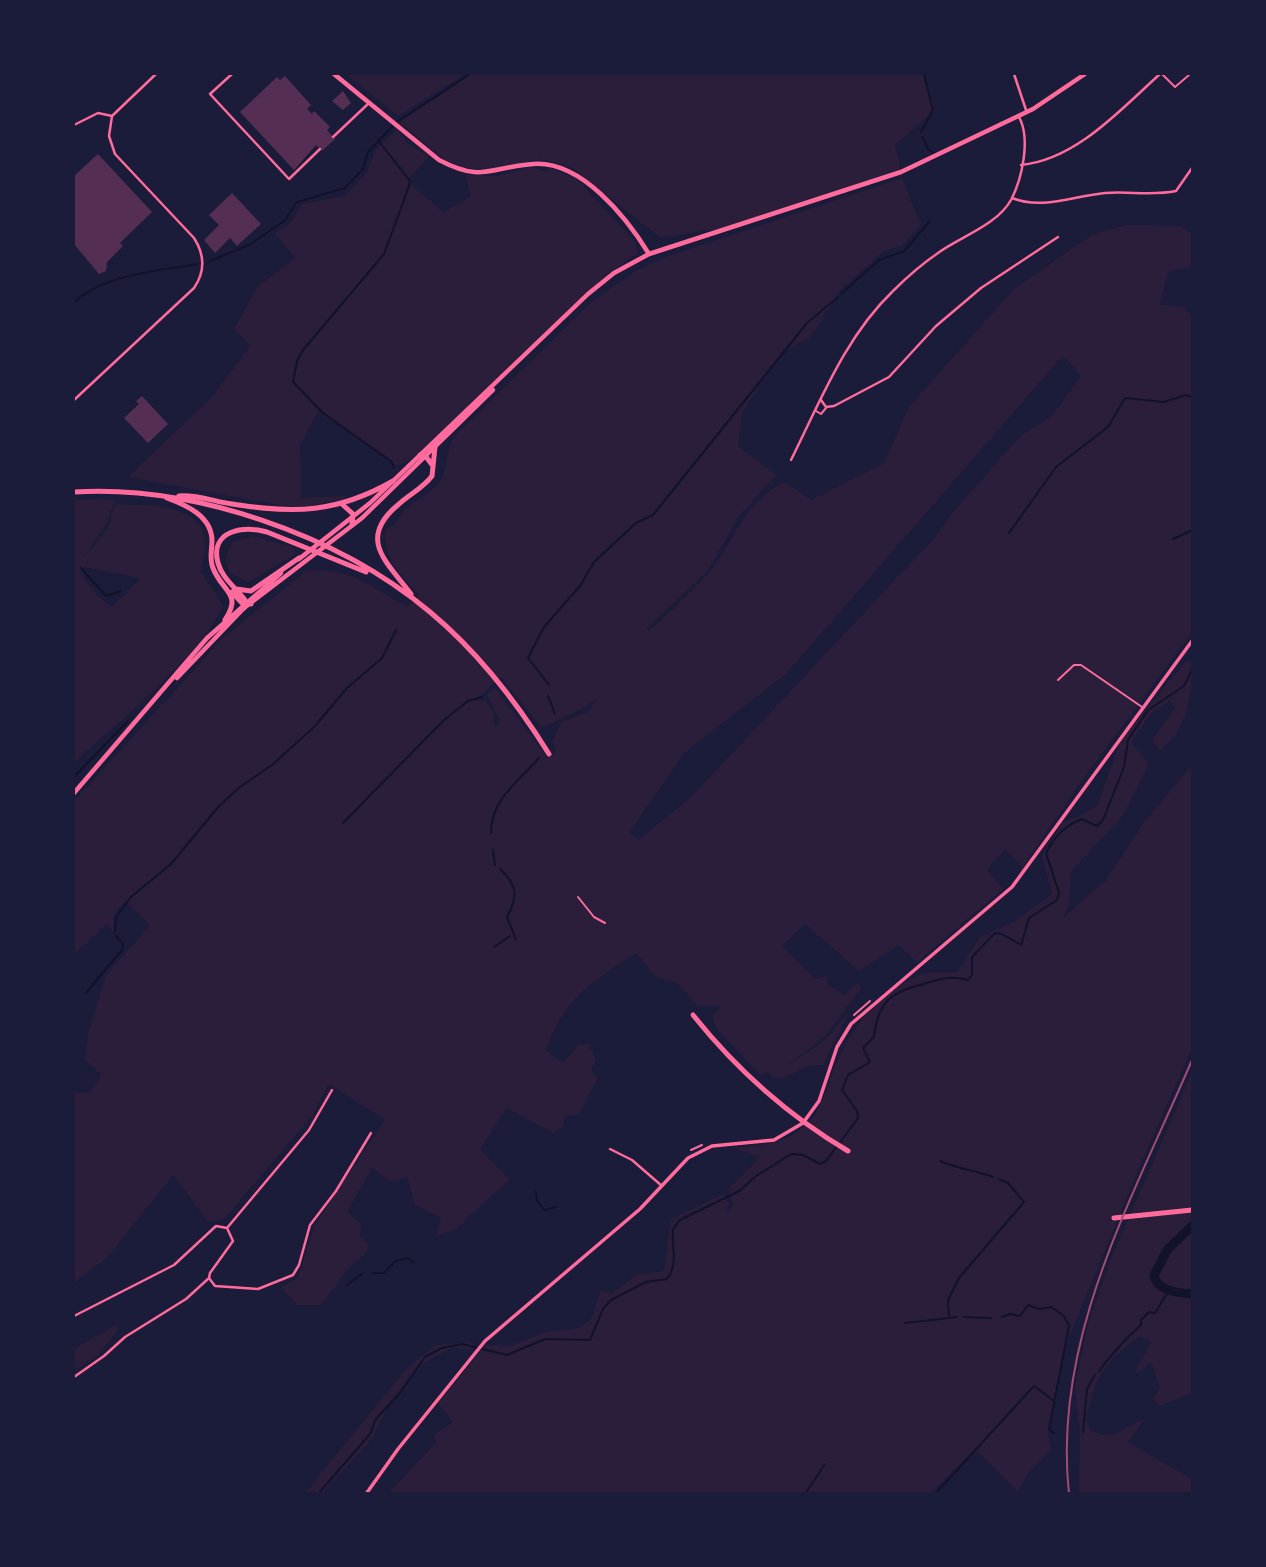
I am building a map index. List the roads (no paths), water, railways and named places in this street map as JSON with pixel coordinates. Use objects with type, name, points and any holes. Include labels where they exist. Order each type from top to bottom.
[{"type":"highway","points":[[435,447],[435,469],[426,484],[383,520],[377,536],[377,546],[385,562],[415,600],[487,668],[516,703],[549,754]]},
{"type":"highway","points":[[423,456],[435,469]]},
{"type":"highway","points":[[172,497],[184,495],[279,510],[315,510],[342,505],[393,481]]},
{"type":"highway","points":[[74,492],[154,494],[236,513],[303,538],[376,575],[415,600]]},
{"type":"highway","points":[[154,494],[187,506],[205,522],[211,536],[211,563],[233,604],[225,620]]},
{"type":"highway","points":[[342,505],[351,511],[352,521]]},
{"type":"highway","points":[[246,605],[220,569],[217,557],[220,542],[231,531],[254,528],[344,560]]},
{"type":"highway","points":[[235,588],[251,591],[299,558]]},
{"type":"highway","points":[[226,588],[246,605]]},
{"type":"highway","points":[[693,1015],[724,1052],[763,1091],[845,1149]]},
{"type":"highway","points":[[1114,1218],[1192,1210]]},
{"type":"main road","points":[[334,74],[439,160],[467,172],[488,173],[536,163],[568,171],[588,185],[619,215],[649,254]]},
{"type":"main road","points":[[74,793],[225,620],[352,521],[423,456],[596,287],[649,254],[884,178],[1018,117],[1056,96],[1085,74]]},
{"type":"main road","points":[[175,678],[246,605],[299,558],[352,521],[393,481],[435,447],[500,381]]},
{"type":"street","points":[[74,400],[194,288],[202,272],[201,254],[194,238],[112,148],[109,136],[113,116],[156,74]]},
{"type":"street","points":[[232,74],[210,94],[289,178],[320,149]]},
{"type":"street","points":[[1014,74],[1027,112]]},
{"type":"street","points":[[1021,165],[1038,163],[1077,144],[1161,74]]},
{"type":"street","points":[[333,137],[369,103]]},
{"type":"street","points":[[74,125],[97,113],[113,116]]},
{"type":"street","points":[[791,460],[840,362],[880,304],[925,263],[998,215],[1012,198],[1021,165],[1025,134],[1018,117]]},
{"type":"street","points":[[1012,198],[1037,203],[1108,193],[1163,194],[1176,191],[1192,168]]},
{"type":"street","points":[[821,400],[826,407],[867,390],[889,377],[936,326],[981,288],[1058,237]]},
{"type":"street","points":[[366,1493],[484,1343],[640,1209],[676,1168],[704,1149],[774,1140],[797,1128],[808,1118],[820,1101],[837,1047],[851,1024],[1012,887],[1192,641]]},
{"type":"street","points":[[227,1228],[309,1130],[332,1090]]},
{"type":"street","points":[[209,1278],[221,1287],[258,1289],[293,1275],[299,1265],[310,1225],[371,1133]]},
{"type":"street","points":[[610,1149],[632,1160],[662,1186]]},
{"type":"street","points":[[74,1316],[174,1265],[213,1227],[227,1228]]},
{"type":"street","points":[[74,1377],[104,1356],[118,1341],[186,1298],[209,1278],[232,1243],[227,1228]]},
{"type":"lane","points":[[1161,74],[1175,88],[1189,75]]},
{"type":"lane","points":[[815,410],[821,414],[826,407]]},
{"type":"lane","points":[[1058,680],[1074,665],[1081,665],[1143,707]]},
{"type":"waterway","points":[[397,122],[470,74]]},
{"type":"waterway","points":[[921,132],[933,110],[924,74]]},
{"type":"waterway","points":[[208,262],[251,244],[285,220],[297,202],[345,188],[363,169],[368,152],[393,126]]},
{"type":"waterway","points":[[923,137],[928,149],[934,153]]},
{"type":"waterway","points":[[378,140],[410,181],[408,189],[384,254],[303,350],[297,361],[293,382],[323,413],[392,462],[394,468]]},
{"type":"waterway","points":[[841,294],[879,260],[904,251],[930,221]]},
{"type":"waterway","points":[[74,302],[87,292],[116,279],[197,264]]},
{"type":"waterway","points":[[549,685],[528,658],[544,627],[580,586],[594,562],[636,523],[653,515],[807,323],[838,297]]},
{"type":"waterway","points":[[1009,533],[1056,467],[1108,427],[1125,398],[1164,402],[1186,395],[1192,397]]},
{"type":"waterway","points":[[1173,539],[1192,530]]},
{"type":"waterway","points":[[81,568],[106,596],[121,591]]},
{"type":"waterway","points":[[115,932],[116,917],[131,897],[171,864],[219,806],[240,787],[272,765],[315,726],[347,688],[382,658],[396,630]]},
{"type":"waterway","points":[[318,1494],[371,1433],[375,1420],[399,1394],[425,1357],[442,1348],[462,1344],[507,1355],[545,1339],[590,1340],[603,1309],[611,1300],[646,1282],[667,1279],[674,1261],[673,1229],[680,1220],[739,1191],[756,1176],[791,1154],[803,1155],[820,1164],[826,1161],[858,1118],[857,1111],[842,1090],[848,1075],[870,1062],[863,1048],[874,1037],[879,1016],[887,1001],[909,988],[939,979],[968,980],[972,975],[972,957],[995,933],[1021,945],[1029,918],[1057,900],[1059,893],[1046,853],[1049,847],[1070,825],[1082,819],[1097,826],[1103,820],[1124,767],[1128,740],[1148,710],[1184,686],[1192,670]]},
{"type":"waterway","points":[[548,696],[555,714]]},
{"type":"waterway","points":[[343,823],[444,720],[468,701],[482,697]]},
{"type":"waterway","points":[[74,777],[128,721]]},
{"type":"waterway","points":[[491,833],[492,821],[501,801],[539,758]]},
{"type":"waterway","points":[[493,850],[495,865]]},
{"type":"waterway","points":[[500,869],[513,886],[513,903],[507,917],[516,940]]},
{"type":"waterway","points":[[86,993],[122,950],[123,944],[116,936]]},
{"type":"waterway","points":[[494,947],[510,936]]},
{"type":"waterway","points":[[940,1161],[993,1177]]},
{"type":"waterway","points":[[949,1317],[948,1300],[959,1278],[1024,1202],[1008,1183],[999,1179]]},
{"type":"waterway","points":[[536,1192],[537,1201],[544,1210],[556,1207]]},
{"type":"waterway","points":[[1192,1226],[1168,1249],[1154,1275],[1159,1285],[1164,1288],[1192,1294]]},
{"type":"waterway","points":[[373,1273],[384,1273],[396,1261],[408,1258],[413,1262]]},
{"type":"waterway","points":[[347,1285],[362,1274]]},
{"type":"waterway","points":[[1099,1371],[1141,1325],[1141,1320],[1149,1312],[1155,1313],[1169,1290]]},
{"type":"waterway","points":[[1002,1317],[1010,1314],[1020,1316],[1028,1305],[1039,1309],[1051,1307],[1064,1316],[1069,1326],[1049,1429],[1054,1433]]},
{"type":"waterway","points":[[905,1323],[957,1317]]},
{"type":"waterway","points":[[964,1317],[991,1318]]},
{"type":"waterway","points":[[1083,1432],[1087,1389],[1095,1375]]},
{"type":"waterway","points":[[935,1494],[1034,1386],[1054,1401]]},
{"type":"waterway","points":[[805,1494],[825,1464]]},
{"type":"railway","points":[[1069,1494],[1067,1436],[1073,1380],[1085,1325],[1102,1270],[1123,1217],[1192,1060]]}]
